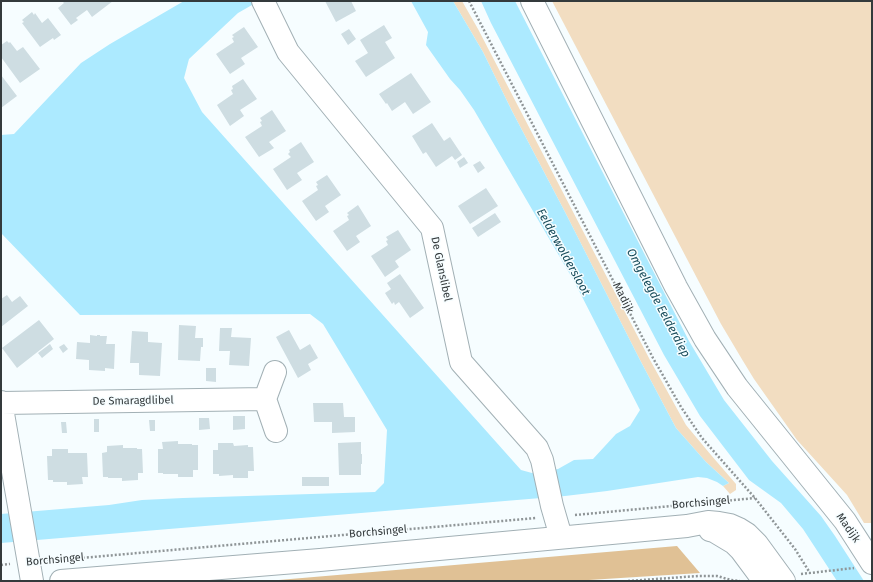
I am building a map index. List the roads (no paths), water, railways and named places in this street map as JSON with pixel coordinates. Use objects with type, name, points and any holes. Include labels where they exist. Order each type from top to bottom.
[{"type":"street","name":"Madijk","points":[[532,1],[676,286],[705,339],[737,387],[845,522],[867,565]]},
{"type":"street","name":"De Glanslibel","points":[[263,2],[288,52],[432,228],[461,362],[537,448],[542,460],[556,520]]},
{"type":"street","points":[[275,372],[265,399],[276,431]]},
{"type":"street","name":"De Smaragdlibel","points":[[29,565],[1,402],[265,399]]},
{"type":"street","name":"Borchsingel","points":[[61,581],[320,560],[556,520],[687,526],[714,532],[741,550],[764,581]]},
{"type":"street","name":"Borchsingel","points":[[687,526],[708,522],[730,525],[739,529],[747,534],[757,544],[784,581]]},
{"type":"water","name":"Eelderwoldersloot","points":[[184,1],[259,1],[238,13],[189,59],[184,78],[202,112],[521,470],[532,473],[558,469],[574,460],[593,459],[616,434],[630,426],[640,410],[575,283],[474,110],[426,45],[428,32],[411,1],[453,1],[483,52],[676,428],[706,462],[729,483],[723,486],[707,478],[698,477],[565,496],[1,543],[1,514],[109,505],[142,500],[375,492],[384,483],[387,430],[323,324],[310,314],[80,315],[1,233],[1,135],[14,134],[81,63],[110,44]]},
{"type":"water","name":"Omgelegde Eelderdiep","points":[[481,1],[515,1],[689,341],[724,400],[772,461],[821,516],[864,581],[837,581],[803,529],[781,503],[749,480],[700,416],[664,355],[491,23]]}]
